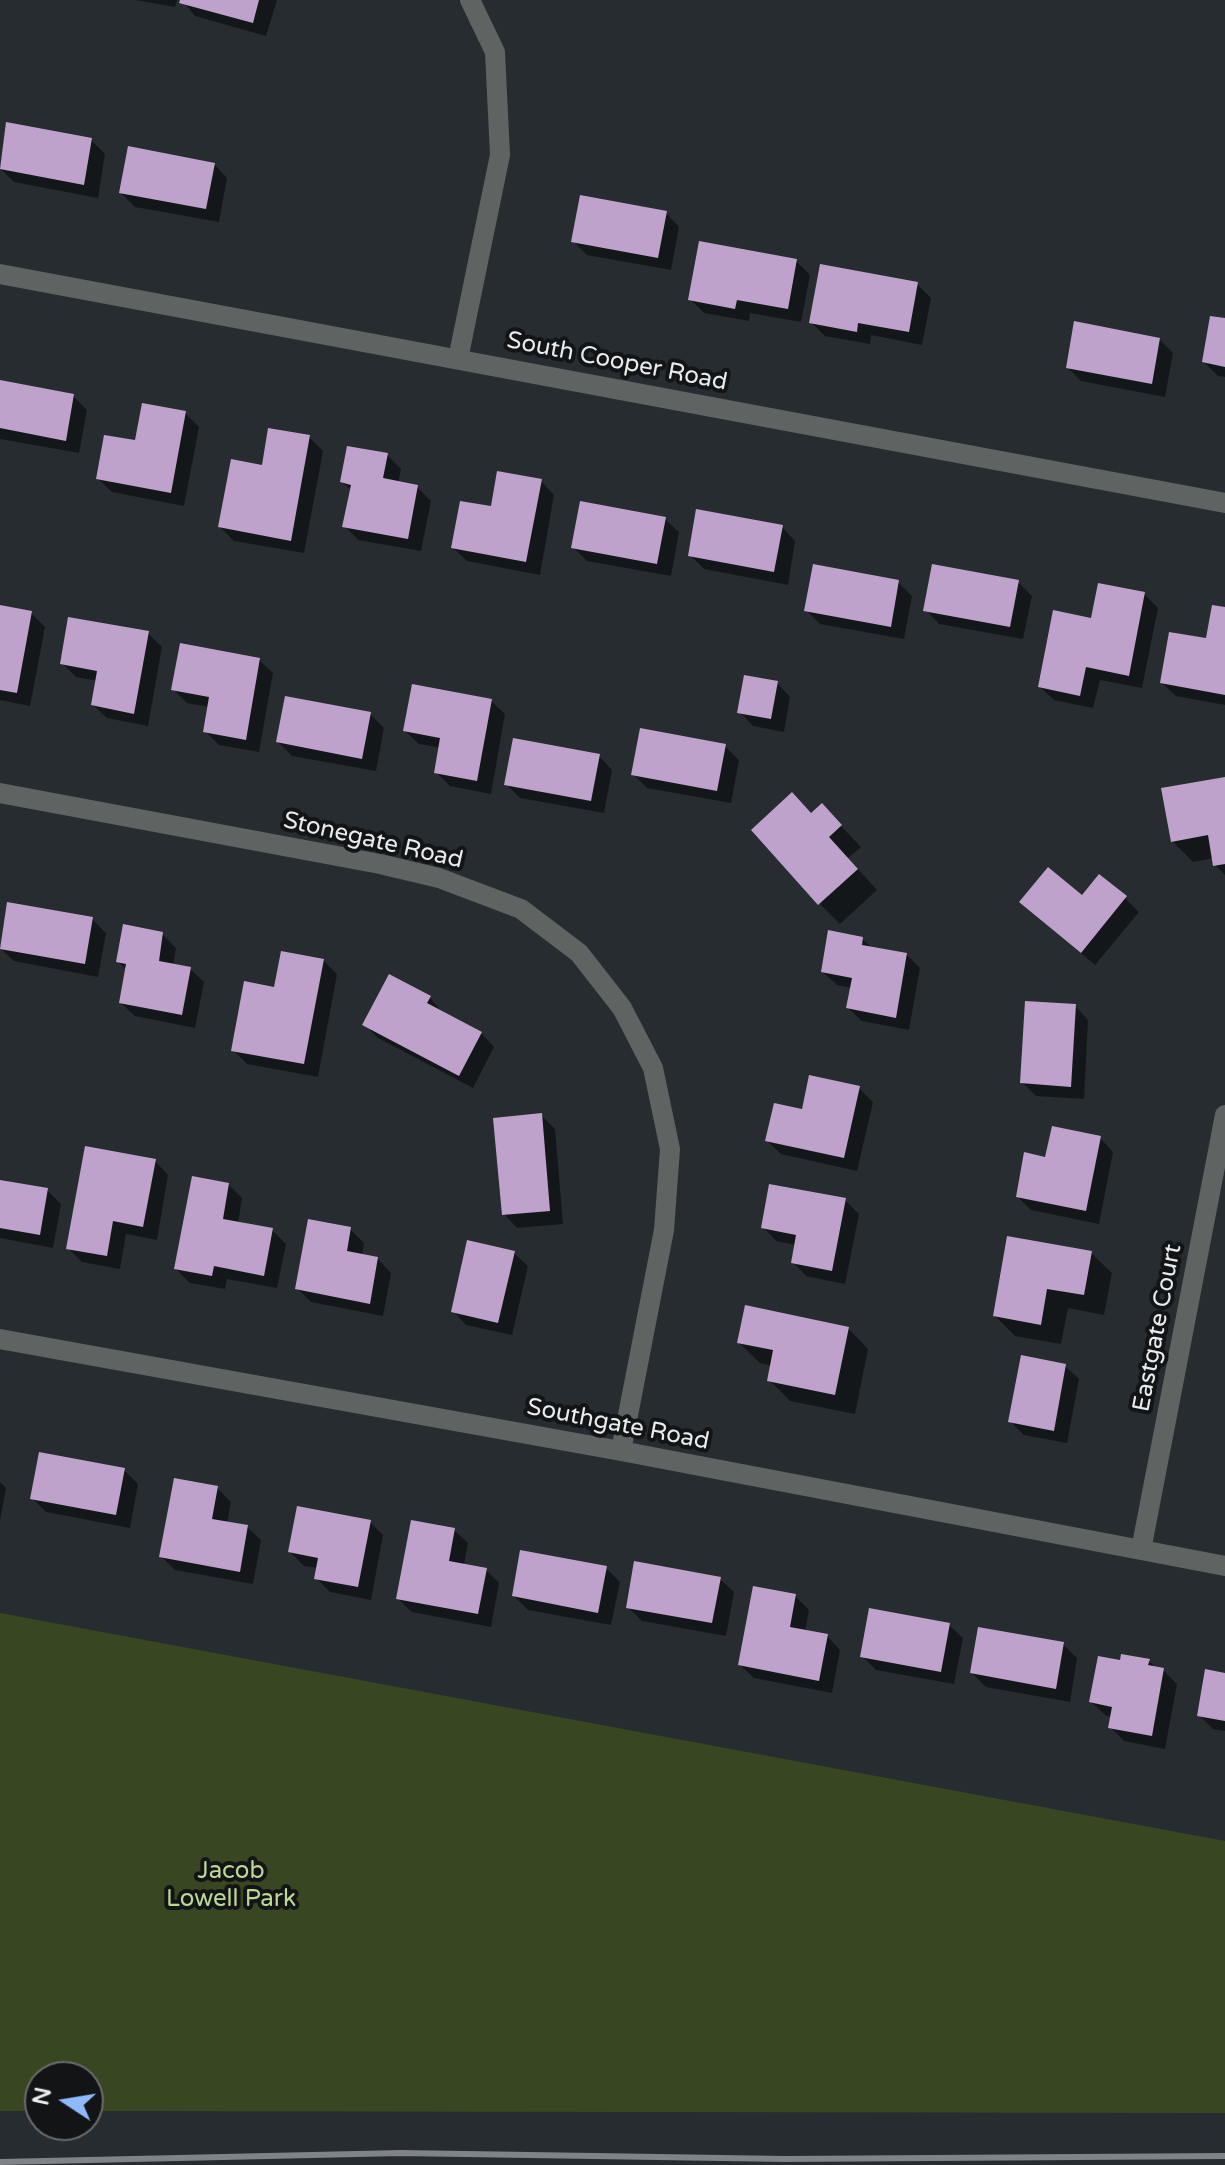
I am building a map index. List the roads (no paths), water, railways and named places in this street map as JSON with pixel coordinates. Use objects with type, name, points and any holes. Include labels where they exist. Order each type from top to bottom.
[{"type":"street","points":[[458,359],[500,155],[495,52],[470,0]]},
{"type":"street","name":"South Cooper Road","points":[[0,274],[1225,503]]},
{"type":"street","name":"Stonegate Road","points":[[0,793],[380,864],[439,878],[521,909],[579,953],[622,1008],[653,1068],[670,1149],[664,1230],[621,1451]]},
{"type":"street","name":"Eastgate Court","points":[[1141,1550],[1225,1115]]},
{"type":"street","name":"Southgate Road","points":[[0,1339],[621,1451],[1225,1566]]},
{"type":"railway","points":[[0,2162],[401,2153],[786,2159],[1225,2156]]},
{"type":"park label","name":"Jacob Lowell Park","points":[[231,1886]]}]
